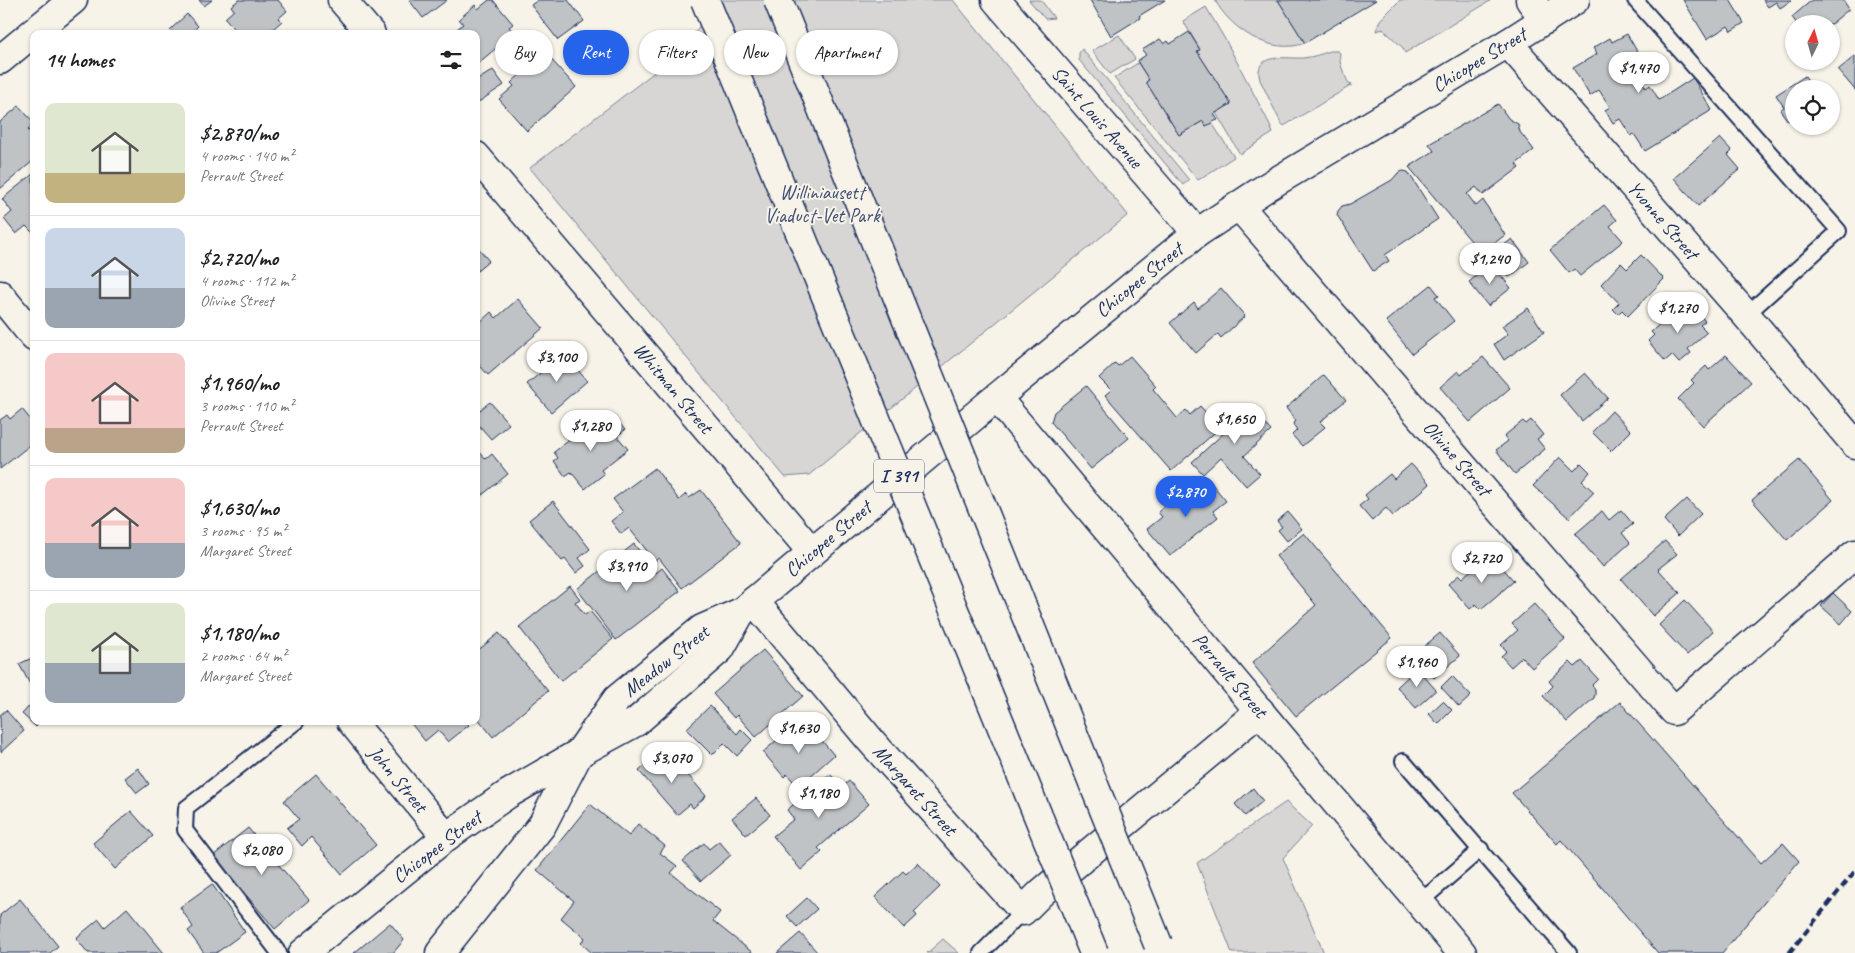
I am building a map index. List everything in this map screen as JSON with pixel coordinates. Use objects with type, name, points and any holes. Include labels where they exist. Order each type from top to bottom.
[{"type":"main road","points":[[36,30],[73,0]]},
{"type":"main road","points":[[342,0],[368,30]]},
{"type":"main road","name":"I 391","points":[[705,0],[1094,953]]},
{"type":"main road","points":[[778,0],[1158,944]]},
{"type":"main road","name":"Saint Louis Avenue","points":[[996,0],[1197,233]]},
{"type":"main road","name":"Chicopee Street","points":[[748,607],[1197,233],[1238,206],[1508,43],[1538,10],[1576,0]]},
{"type":"main road","points":[[0,60],[30,35]]},
{"type":"main road","name":"Yvonne Street","points":[[1508,43],[1746,315],[1855,444]]},
{"type":"main road","name":"Whitman Street","points":[[480,161],[812,552]]},
{"type":"main road","name":"Olivine Street","points":[[1238,206],[1674,711],[1855,554]]},
{"type":"main road","points":[[0,295],[30,332]]},
{"type":"main road","name":"Perrault Street","points":[[997,398],[1462,953]]},
{"type":"main road","name":"Meadow Street","points":[[440,953],[542,825],[579,753],[617,700],[702,629],[748,607]]},
{"type":"main road","name":"Margaret Street","points":[[748,607],[871,741],[1032,901]]},
{"type":"main road","points":[[1032,901],[1260,711]]},
{"type":"main road","name":"John Street","points":[[353,725],[446,837]]},
{"type":"main road","name":"Chicopee Street","points":[[303,953],[446,837],[508,794],[579,753]]},
{"type":"lane","points":[[1634,0],[1839,231],[1746,315]]},
{"type":"lane","points":[[279,953],[185,830],[186,808],[292,725]]},
{"type":"lane","points":[[1403,761],[1569,953]]},
{"type":"lane","points":[[1419,903],[1481,850]]},
{"type":"lane","points":[[981,953],[1032,901]]},
{"type":"green space","name":"Williniausett Viaduct-Vet Park","points":[[721,0],[953,0],[1128,215],[809,475],[785,477],[530,168],[651,75],[714,75],[714,30],[696,30]]},
{"type":"green space","points":[[1029,0],[1041,0],[1054,18],[1045,19]]},
{"type":"green space","points":[[1215,0],[1278,0],[1305,43],[1279,46],[1253,37],[1231,21]]},
{"type":"green space","points":[[1400,0],[1490,1],[1405,53],[1403,48],[1383,29],[1376,31],[1380,20]]},
{"type":"green space","points":[[1206,7],[1226,41],[1273,133],[1240,154],[1216,113],[1231,104],[1197,51],[1200,49],[1183,21]]},
{"type":"green space","points":[[1119,35],[1135,59],[1110,74],[1092,51]]},
{"type":"green space","points":[[1082,49],[1189,180],[1183,185],[1079,60],[1079,53]]},
{"type":"green space","points":[[1330,51],[1338,51],[1340,53],[1342,69],[1349,84],[1352,85],[1284,126],[1260,80],[1259,71],[1261,64],[1273,58],[1307,58]]},
{"type":"green space","points":[[1138,63],[1149,80],[1146,82],[1179,135],[1203,121],[1206,126],[1212,123],[1234,157],[1198,180],[1114,78]]},
{"type":"green space","points":[[1286,802],[1312,826],[1283,858],[1324,953],[1232,953],[1197,863]]},
{"type":"green space","points":[[943,939],[959,953],[927,953]]},
{"type":"building","points":[[199,0],[212,0],[204,6]]},
{"type":"building","points":[[239,0],[278,0],[287,11],[279,18],[282,21],[272,30],[236,30],[225,18],[234,10],[231,6]]},
{"type":"building","points":[[409,0],[447,0],[423,18]]},
{"type":"building","points":[[489,0],[493,0],[513,24],[509,27],[512,30],[495,30],[495,49],[480,62],[480,30],[456,30],[463,24],[459,19],[475,5],[478,9]]},
{"type":"building","points":[[538,0],[568,0],[584,21],[572,30],[563,30],[563,36],[558,40],[553,34],[553,30],[550,30],[531,5]]},
{"type":"building","points":[[1090,0],[1165,0],[1111,36]]},
{"type":"building","points":[[1278,0],[1376,0],[1305,43]]},
{"type":"building","points":[[1683,0],[1730,0],[1744,23],[1731,31],[1728,26],[1707,39]]},
{"type":"building","points":[[1763,0],[1792,0],[1780,8],[1776,2],[1768,7]]},
{"type":"building","points":[[1812,0],[1843,0],[1849,9],[1840,16],[1794,15]]},
{"type":"building","points":[[187,14],[198,26],[194,30],[170,30]]},
{"type":"building","points":[[1189,32],[1200,50],[1197,51],[1231,104],[1214,114],[1218,120],[1206,126],[1203,121],[1179,135],[1146,82],[1149,80],[1137,61],[1146,55],[1142,50],[1160,39],[1164,44],[1168,41],[1170,44]]},
{"type":"building","points":[[1627,34],[1645,65],[1636,71],[1646,88],[1650,85],[1659,100],[1693,78],[1712,110],[1645,151],[1634,134],[1631,136],[1620,119],[1613,123],[1605,110],[1610,107],[1599,90],[1590,96],[1573,68],[1597,54],[1593,48],[1610,38],[1612,42]]},
{"type":"building","points":[[1855,56],[1855,90],[1838,70]]},
{"type":"building","points":[[553,61],[563,75],[576,87],[527,131],[499,99],[514,86],[511,83],[520,75],[553,75]]},
{"type":"building","points":[[493,70],[504,85],[480,101],[480,78]]},
{"type":"building","points":[[1805,76],[1807,80],[1799,80]]},
{"type":"building","points":[[1785,89],[1785,117],[1780,110],[1784,107],[1776,95]]},
{"type":"building","points":[[1498,104],[1509,119],[1518,124],[1520,132],[1534,150],[1516,164],[1519,168],[1483,195],[1476,187],[1467,194],[1476,206],[1483,200],[1505,235],[1481,253],[1409,167],[1434,151],[1429,144]]},
{"type":"building","points":[[19,106],[30,118],[30,128],[28,130],[30,132],[30,163],[0,189],[0,122]]},
{"type":"building","points":[[1720,138],[1732,151],[1728,155],[1740,169],[1698,206],[1674,178]]},
{"type":"building","points":[[1408,172],[1438,219],[1385,255],[1389,261],[1373,271],[1337,215],[1338,211],[1342,206],[1350,204],[1392,180],[1398,173]]},
{"type":"building","points":[[30,176],[30,230],[26,226],[16,234],[4,219],[12,212],[2,199]]},
{"type":"building","points":[[1604,205],[1617,220],[1610,226],[1623,241],[1580,276],[1574,269],[1569,273],[1550,250]]},
{"type":"building","points":[[1512,239],[1529,262],[1509,277],[1491,255]]},
{"type":"building","points":[[480,250],[489,261],[480,269]]},
{"type":"building","points":[[1641,255],[1664,279],[1628,316],[1622,310],[1618,314],[1613,309],[1619,303],[1601,284],[1621,263],[1627,269]]},
{"type":"building","points":[[1491,263],[1511,288],[1488,306],[1469,282]]},
{"type":"building","points":[[1431,285],[1439,295],[1435,297],[1454,321],[1412,354],[1386,321]]},
{"type":"building","points":[[1221,288],[1245,316],[1221,338],[1218,334],[1196,353],[1170,323],[1194,302],[1198,308]]},
{"type":"building","points":[[518,299],[543,328],[488,375],[480,366],[480,322],[491,312],[496,318]]},
{"type":"building","points":[[1690,304],[1705,321],[1700,325],[1707,332],[1688,349],[1691,353],[1679,363],[1672,355],[1665,361],[1648,341],[1654,335],[1651,332],[1674,311],[1678,315]]},
{"type":"building","points":[[1528,308],[1544,332],[1504,360],[1494,344],[1508,334],[1502,326]]},
{"type":"building","points":[[1726,355],[1751,382],[1703,426],[1678,399],[1694,383],[1691,380],[1706,366],[1709,370]]},
{"type":"building","points":[[1130,356],[1156,386],[1153,389],[1177,418],[1186,410],[1190,415],[1200,406],[1220,428],[1171,471],[1105,395],[1111,390],[1099,378],[1115,363],[1118,366]]},
{"type":"building","points":[[567,357],[587,381],[551,412],[527,384],[556,360],[559,363]]},
{"type":"building","points":[[1483,357],[1510,388],[1470,422],[1440,387],[1458,371],[1461,375]]},
{"type":"building","points":[[1585,373],[1608,398],[1582,421],[1560,395]]},
{"type":"building","points":[[1324,375],[1346,400],[1320,422],[1325,427],[1302,446],[1292,435],[1297,430],[1293,424],[1296,421],[1286,408]]},
{"type":"building","points":[[1086,386],[1129,438],[1091,469],[1051,422],[1054,412]]},
{"type":"building","points":[[490,402],[509,424],[491,439],[480,427],[480,410]]},
{"type":"building","points":[[22,409],[30,419],[30,445],[0,469],[0,420],[7,415],[10,419]]},
{"type":"building","points":[[1251,409],[1271,431],[1244,456],[1260,474],[1246,486],[1221,457],[1203,474],[1192,462],[1225,432],[1217,422],[1229,410],[1238,421]]},
{"type":"building","points":[[1612,411],[1631,431],[1611,451],[1592,432]]},
{"type":"building","points":[[613,415],[625,430],[617,436],[628,449],[601,470],[604,474],[585,489],[571,472],[565,476],[554,461],[558,458],[554,452],[585,428],[589,434]]},
{"type":"building","points":[[1531,420],[1543,435],[1537,439],[1545,449],[1515,474],[1496,450],[1508,441],[1504,436],[1523,421],[1526,424]]},
{"type":"building","points":[[480,452],[486,459],[492,454],[508,474],[480,497]]},
{"type":"building","points":[[1560,457],[1574,471],[1581,463],[1590,472],[1582,481],[1594,492],[1569,518],[1533,486]]},
{"type":"building","points":[[1799,460],[1833,500],[1787,540],[1752,500]]},
{"type":"building","points":[[1411,464],[1430,484],[1393,516],[1386,508],[1372,521],[1359,506],[1368,499],[1365,495],[1390,474],[1394,479]]},
{"type":"building","points":[[655,468],[679,500],[686,494],[689,498],[701,490],[741,543],[682,588],[659,558],[655,561],[629,528],[621,534],[611,521],[623,512],[613,499]]},
{"type":"building","points":[[1212,484],[1226,501],[1213,511],[1218,517],[1170,556],[1147,529],[1162,517],[1158,512],[1175,497],[1178,501],[1194,488],[1199,494]]},
{"type":"building","points":[[1687,499],[1701,514],[1678,536],[1664,520]]},
{"type":"building","points":[[553,501],[590,549],[579,558],[585,566],[576,573],[565,559],[562,561],[529,520]]},
{"type":"building","points":[[1621,510],[1633,524],[1622,533],[1630,543],[1603,567],[1575,534],[1602,511],[1609,520]]},
{"type":"building","points":[[1288,512],[1302,529],[1287,541],[1278,530],[1282,527],[1277,521]]},
{"type":"building","points":[[1304,533],[1392,638],[1296,716],[1252,663],[1316,605],[1276,556]]},
{"type":"building","points":[[1665,541],[1677,554],[1658,569],[1680,593],[1653,616],[1621,579]]},
{"type":"building","points":[[634,544],[656,573],[662,568],[680,591],[616,640],[577,589]]},
{"type":"building","points":[[1494,558],[1514,581],[1481,609],[1476,604],[1470,609],[1448,584],[1459,575],[1462,578],[1484,559],[1488,563]]},
{"type":"building","points":[[570,586],[580,599],[575,602],[585,615],[590,611],[613,639],[561,681],[519,627]]},
{"type":"building","points":[[1833,593],[1852,611],[1841,624],[1821,606]]},
{"type":"building","points":[[1685,600],[1713,631],[1687,655],[1659,625]]},
{"type":"building","points":[[1534,604],[1565,639],[1532,668],[1522,657],[1511,667],[1501,656],[1507,651],[1501,645],[1518,630],[1512,624]]},
{"type":"building","points":[[499,633],[548,691],[493,737],[480,721],[480,649]]},
{"type":"building","points":[[1440,633],[1460,656],[1434,678],[1414,655]]},
{"type":"building","points":[[763,650],[803,696],[756,737],[737,715],[734,718],[713,694]]},
{"type":"building","points":[[30,659],[30,684],[19,664]]},
{"type":"building","points":[[1582,661],[1598,679],[1592,685],[1595,689],[1595,694],[1594,698],[1567,722],[1543,696],[1553,686],[1549,681],[1570,662],[1575,667]]},
{"type":"building","points":[[1417,668],[1436,690],[1416,708],[1397,687]]},
{"type":"building","points":[[1452,676],[1471,696],[1459,707],[1441,687]]},
{"type":"building","points":[[1443,701],[1452,710],[1438,724],[1429,714]]},
{"type":"building","points":[[1620,702],[1761,863],[1783,843],[1799,861],[1722,953],[1658,953],[1561,840],[1557,844],[1512,793]]},
{"type":"building","points":[[30,705],[30,721],[22,714]]},
{"type":"building","points":[[710,706],[737,734],[741,729],[752,740],[737,756],[724,743],[712,755],[686,729]]},
{"type":"building","points":[[6,710],[24,731],[1,752],[0,715]]},
{"type":"building","points":[[797,723],[807,734],[812,729],[834,755],[798,787],[787,774],[784,777],[763,752]]},
{"type":"building","points":[[412,725],[469,725],[448,742],[438,730],[425,741]]},
{"type":"building","points":[[661,752],[671,765],[676,761],[706,796],[693,808],[690,804],[677,815],[639,771]]},
{"type":"building","points":[[138,768],[149,784],[137,793],[125,778]]},
{"type":"building","points":[[316,774],[376,845],[342,874],[311,837],[302,846],[287,828],[299,819],[284,801]]},
{"type":"building","points":[[830,774],[842,787],[849,781],[869,804],[818,848],[822,852],[801,870],[773,836],[794,819],[787,810]]},
{"type":"building","points":[[1253,788],[1263,801],[1245,816],[1235,804]]},
{"type":"building","points":[[756,798],[770,815],[746,835],[732,818]]},
{"type":"building","points":[[590,804],[629,836],[638,824],[665,846],[660,853],[677,866],[671,873],[720,912],[713,921],[753,953],[592,953],[581,943],[585,938],[561,918],[574,901],[537,870]]},
{"type":"building","points":[[131,811],[153,836],[115,869],[93,843]]},
{"type":"building","points":[[248,828],[263,846],[275,836],[290,854],[278,864],[309,900],[275,929],[213,856]]},
{"type":"building","points":[[719,841],[731,855],[701,881],[683,861],[704,843],[709,849]]},
{"type":"building","points":[[918,863],[940,887],[914,912],[917,916],[904,928],[875,897],[903,871],[906,874]]},
{"type":"building","points":[[212,884],[245,932],[216,953],[204,953],[188,931],[193,927],[180,907]]},
{"type":"building","points":[[807,898],[817,909],[797,927],[787,916]]},
{"type":"building","points":[[20,899],[58,946],[50,953],[0,953],[0,915]]},
{"type":"building","points":[[127,908],[164,953],[88,953],[76,938],[99,919],[105,927]]},
{"type":"building","points":[[390,923],[404,940],[393,953],[354,953]]},
{"type":"building","points":[[800,933],[818,953],[777,953]]},
{"type":"railway","points":[[1789,953],[1855,871]]}]
